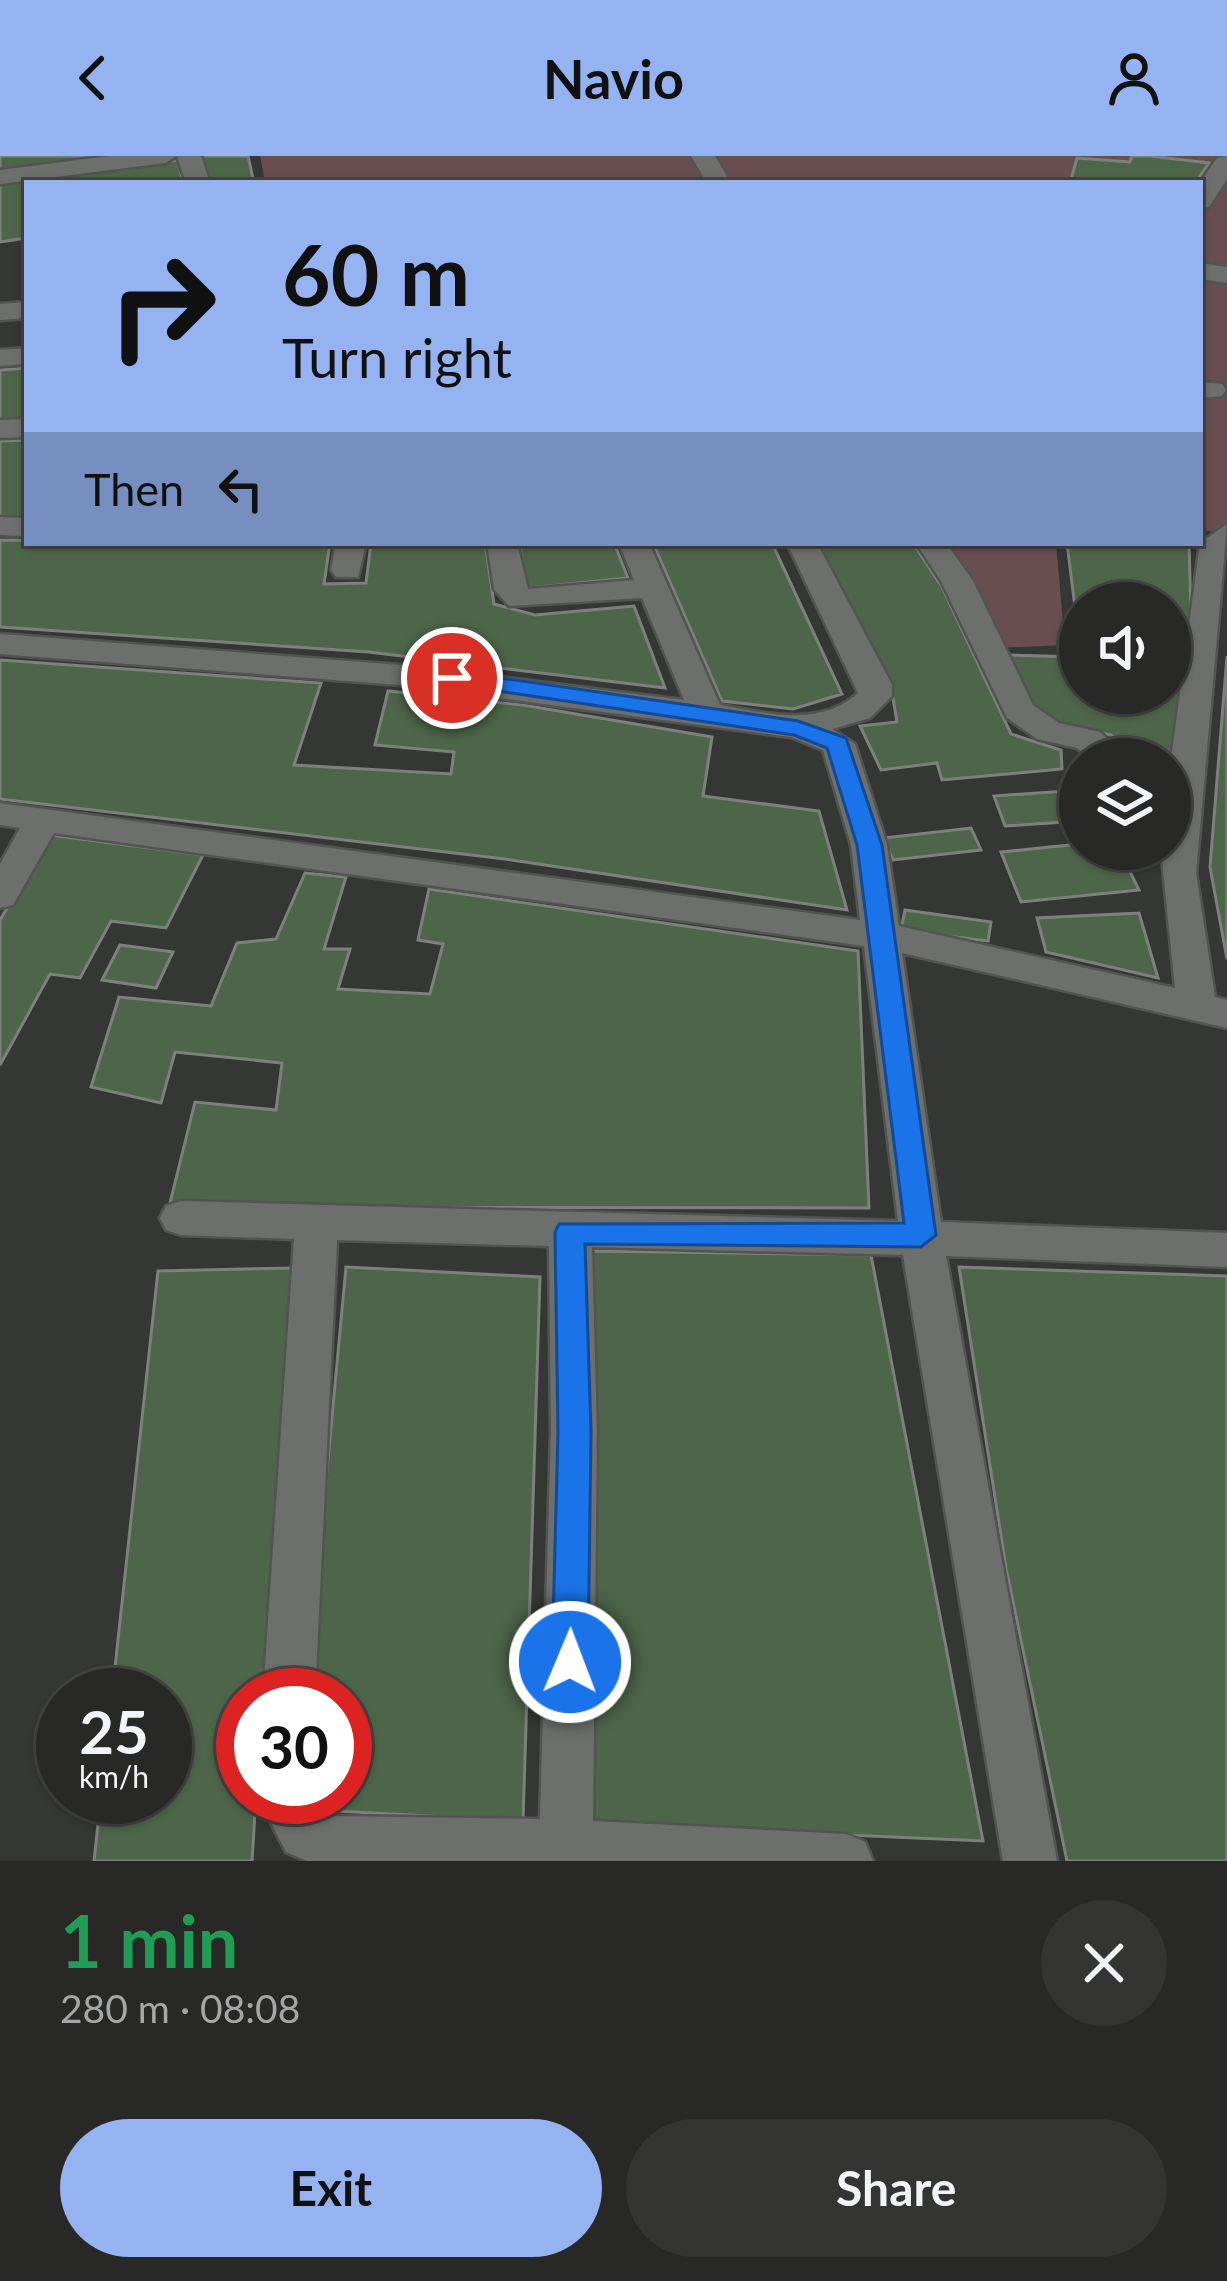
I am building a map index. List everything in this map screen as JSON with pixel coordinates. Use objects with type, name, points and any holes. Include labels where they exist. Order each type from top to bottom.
[{"type":"street","points":[[0,177],[165,156]]},
{"type":"street","points":[[1203,197],[1225,163]]},
{"type":"street","points":[[1187,738],[1215,542],[1227,533]]},
{"type":"street","points":[[503,546],[510,590],[520,599],[653,588]]},
{"type":"street","points":[[635,546],[706,713]]},
{"type":"street","points":[[798,728],[858,711],[875,696],[874,685],[804,546]]},
{"type":"street","points":[[933,546],[957,581],[1019,711],[1049,732],[1082,738]]},
{"type":"street","points":[[0,644],[368,668],[706,713],[826,736],[844,757],[869,845],[921,1235],[1030,1861]]},
{"type":"street","points":[[0,814],[884,936],[1212,1010],[1178,870]]},
{"type":"street","points":[[0,896],[43,820]]},
{"type":"street","points":[[181,1218],[570,1232],[921,1235],[1227,1250]]},
{"type":"street","points":[[291,1668],[316,1223]]},
{"type":"street","points":[[566,1846],[574,1432],[570,1232]]},
{"type":"street","points":[[300,1824],[305,1833],[328,1844],[566,1846],[846,1861]]},
{"type":"shaded area","points":[[260,156],[1227,156],[1227,535],[1203,530],[1203,180],[264,180]]},
{"type":"shaded area","points":[[949,546],[1056,546],[1059,645],[996,648],[971,582]]},
{"type":"building","points":[[0,156],[132,156],[0,174]]},
{"type":"building","points":[[199,156],[248,156],[253,180],[207,180]]},
{"type":"building","points":[[1132,156],[1150,156],[1209,163],[1197,180],[1071,180],[1077,158],[1130,162]]},
{"type":"building","points":[[178,160],[182,180],[24,180],[24,238],[0,242],[0,183]]},
{"type":"building","points":[[24,368],[24,420],[0,420],[0,370]]},
{"type":"building","points":[[24,440],[24,517],[0,516],[0,441]]},
{"type":"building","points":[[0,540],[24,540],[24,546],[330,546],[324,584],[366,583],[371,546],[485,546],[494,604],[535,615],[634,606],[665,688],[369,652],[0,627]]},
{"type":"building","points":[[520,546],[615,546],[628,578],[527,588]]},
{"type":"building","points":[[654,546],[773,546],[842,694],[793,709],[722,701]]},
{"type":"building","points":[[817,546],[915,546],[942,587],[1011,734],[1059,749],[1059,769],[942,780],[937,763],[881,770],[860,726],[897,722],[891,686]]},
{"type":"building","points":[[1067,546],[1189,546],[1190,582],[1072,582]]},
{"type":"building","points":[[1004,655],[1059,656],[1059,714],[1178,714],[1175,738],[1113,738],[1056,726],[1030,708]]},
{"type":"building","points":[[1227,656],[1227,959],[1210,867]]},
{"type":"building","points":[[0,660],[321,683],[294,765],[451,774],[454,752],[375,745],[388,691],[523,705],[712,737],[703,796],[819,811],[847,910],[505,859],[0,799]]},
{"type":"building","points":[[1059,791],[1059,822],[1005,826],[994,796]]},
{"type":"building","points":[[971,828],[981,850],[893,860],[884,838]]},
{"type":"building","points":[[50,835],[203,855],[166,928],[111,921],[80,978],[50,974],[0,1065],[0,920]]},
{"type":"building","points":[[1059,846],[1059,870],[1129,870],[1139,890],[1021,902],[1001,852]]},
{"type":"building","points":[[305,873],[346,877],[324,949],[350,949],[338,989],[430,994],[443,944],[418,940],[429,889],[858,951],[869,1208],[169,1207],[195,1102],[276,1110],[282,1063],[175,1052],[161,1103],[91,1087],[119,997],[211,1006],[237,943],[276,939]]},
{"type":"building","points":[[905,910],[991,922],[988,941],[901,930]]},
{"type":"building","points":[[1139,913],[1158,978],[1046,952],[1037,918]]},
{"type":"building","points":[[120,945],[173,952],[156,988],[102,980]]},
{"type":"building","points":[[592,1251],[871,1255],[983,1841],[593,1824]]},
{"type":"building","points":[[346,1267],[540,1277],[523,1821],[372,1813],[372,1668],[309,1668]]},
{"type":"building","points":[[959,1267],[1227,1276],[1227,1861],[1067,1861],[1006,1568]]},
{"type":"building","points":[[292,1268],[265,1668],[216,1668],[216,1824],[254,1824],[252,1861],[94,1861],[98,1824],[192,1824],[192,1668],[115,1668],[158,1271]]},
{"type":"route","points":[[452,678],[798,728],[838,744],[869,845],[921,1235],[570,1232],[574,1432],[570,1662]]}]
